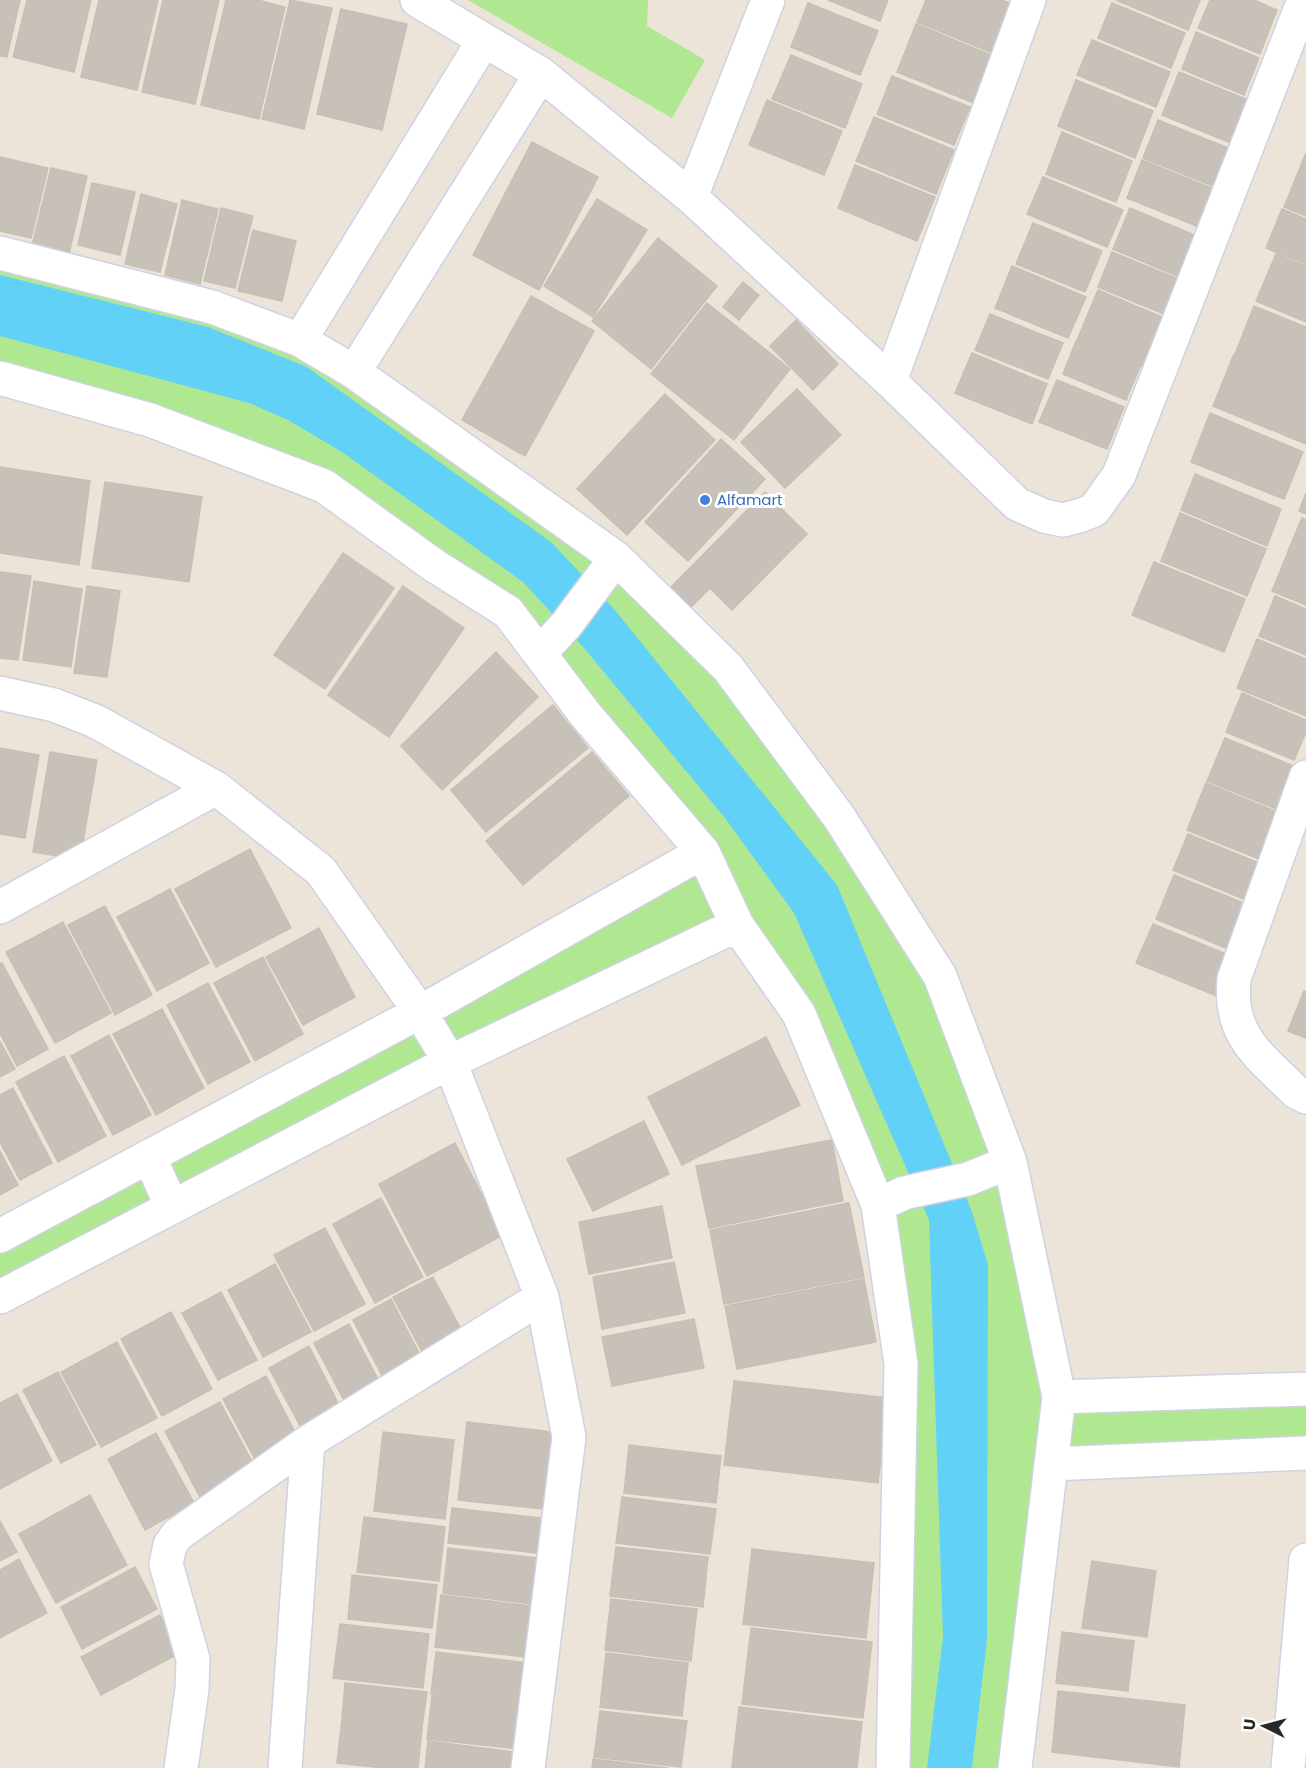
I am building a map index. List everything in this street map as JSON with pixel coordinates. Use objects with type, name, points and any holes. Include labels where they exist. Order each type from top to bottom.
[{"type":"street","points":[[417,0],[541,74],[691,197],[890,381],[1017,504],[1044,516],[1063,520],[1094,510],[1119,475],[1304,0]]},
{"type":"street","points":[[691,197],[768,0]]},
{"type":"street","points":[[890,381],[1029,0]]},
{"type":"street","points":[[300,340],[484,40]]},
{"type":"street","points":[[354,372],[541,74]]},
{"type":"street","points":[[0,253],[212,307],[300,340],[354,372],[616,558],[728,668],[840,817],[940,976],[1010,1162],[1059,1397],[1015,1768]]},
{"type":"street","points":[[0,378],[150,420],[324,486],[435,566],[508,612],[585,714],[703,852],[737,925],[798,1014],[891,1199],[901,1364],[893,1768]]},
{"type":"street","points":[[540,652],[566,625],[616,558]]},
{"type":"street","points":[[0,693],[54,705],[95,722],[216,788],[321,871],[420,1012],[450,1062],[542,1297],[569,1437],[528,1768]]},
{"type":"street","points":[[1306,777],[1234,979],[1233,991],[1238,1026],[1245,1041],[1296,1092],[1306,1097]]},
{"type":"street","points":[[0,907],[216,788]]},
{"type":"street","points":[[0,1236],[420,1012],[703,852]]},
{"type":"street","points":[[0,1297],[450,1062],[737,925]]},
{"type":"street","points":[[149,1156],[172,1207]]},
{"type":"street","points":[[891,1199],[968,1179],[1010,1162]]},
{"type":"street","points":[[181,1768],[192,1689],[193,1659],[166,1564],[170,1545],[177,1535],[308,1442],[542,1297]]},
{"type":"street","points":[[1059,1397],[1306,1389]]},
{"type":"street","points":[[285,1768],[308,1442]]},
{"type":"street","points":[[1051,1464],[1306,1453]]},
{"type":"street","points":[[1288,1768],[1299,1733],[1306,1560]]},
{"type":"green space","points":[[468,0],[648,0],[647,26],[705,60],[672,118]]},
{"type":"green space","points":[[0,254],[300,340],[653,592],[940,976],[1059,1397],[1306,1389],[1306,1453],[1051,1464],[1015,1768],[893,1768],[896,1548],[878,1205],[736,925],[0,1297],[0,1236],[703,852],[540,653],[324,486],[0,378]]},
{"type":"water","points":[[0,275],[208,327],[307,367],[551,542],[614,609],[837,885],[972,1212],[988,1265],[987,1639],[972,1768],[927,1768],[943,1637],[929,1220],[794,913],[725,818],[584,648],[523,582],[342,452],[288,420],[249,403],[0,336]]},
{"type":"building","points":[[0,0],[20,0],[7,57],[0,56]]},
{"type":"building","points":[[27,0],[91,0],[74,72],[13,57]]},
{"type":"building","points":[[99,0],[158,0],[137,90],[81,77]]},
{"type":"building","points":[[163,0],[219,0],[195,104],[142,92]]},
{"type":"building","points":[[226,0],[258,0],[285,7],[259,119],[201,105]]},
{"type":"building","points":[[290,0],[332,8],[304,129],[262,119]]},
{"type":"building","points":[[828,0],[888,0],[880,21]]},
{"type":"building","points":[[926,0],[1002,0],[1014,5],[995,54],[917,22]]},
{"type":"building","points":[[1116,0],[1200,0],[1188,30]]},
{"type":"building","points":[[1210,0],[1254,0],[1277,10],[1260,54],[1198,28]]},
{"type":"building","points":[[808,3],[878,31],[860,75],[791,47]]},
{"type":"building","points":[[1112,3],[1185,33],[1171,68],[1098,38]]},
{"type":"building","points":[[341,9],[407,24],[382,130],[317,114]]},
{"type":"building","points":[[916,24],[993,56],[974,103],[897,72]]},
{"type":"building","points":[[1196,32],[1259,58],[1244,95],[1182,69]]},
{"type":"building","points":[[1092,40],[1170,72],[1156,107],[1077,75]]},
{"type":"building","points":[[791,55],[862,84],[845,128],[772,99]]},
{"type":"building","points":[[1179,72],[1253,102],[1236,145],[1162,115]]},
{"type":"building","points":[[892,76],[970,107],[954,145],[877,114]]},
{"type":"building","points":[[1076,80],[1153,111],[1135,158],[1058,126]]},
{"type":"building","points":[[767,100],[842,131],[824,175],[749,145]]},
{"type":"building","points":[[874,117],[954,150],[936,194],[856,161]]},
{"type":"building","points":[[1158,120],[1228,148],[1213,186],[1143,158]]},
{"type":"building","points":[[1062,132],[1132,161],[1116,202],[1046,174]]},
{"type":"building","points":[[532,142],[598,177],[539,290],[473,255]]},
{"type":"building","points":[[1306,153],[1306,216],[1284,207]]},
{"type":"building","points":[[0,157],[48,168],[31,238],[0,231]]},
{"type":"building","points":[[1142,160],[1214,189],[1199,227],[1127,198]]},
{"type":"building","points":[[855,165],[935,197],[917,241],[838,208]]},
{"type":"building","points":[[51,168],[87,176],[69,254],[32,246]]},
{"type":"building","points":[[1043,177],[1123,210],[1107,247],[1027,214]]},
{"type":"building","points":[[92,183],[135,192],[120,255],[78,245]]},
{"type":"building","points":[[141,194],[177,204],[160,272],[125,264]]},
{"type":"building","points":[[597,199],[647,230],[593,317],[544,286]]},
{"type":"building","points":[[182,200],[218,209],[200,284],[165,275]]},
{"type":"building","points":[[221,208],[253,216],[235,288],[204,281]]},
{"type":"building","points":[[1130,208],[1194,235],[1177,276],[1113,249]]},
{"type":"building","points":[[1282,209],[1306,219],[1306,264],[1266,248]]},
{"type":"building","points":[[1033,223],[1102,251],[1085,292],[1016,264]]},
{"type":"building","points":[[253,230],[296,241],[282,301],[238,291]]},
{"type":"building","points":[[658,238],[717,286],[651,369],[592,321]]},
{"type":"building","points":[[1112,252],[1178,279],[1164,314],[1098,287]]},
{"type":"building","points":[[1276,254],[1306,266],[1306,322],[1256,301]]},
{"type":"building","points":[[1012,266],[1086,297],[1068,338],[995,308]]},
{"type":"building","points":[[743,282],[759,295],[739,320],[723,307]]},
{"type":"building","points":[[1098,290],[1164,318],[1143,367],[1077,340]]},
{"type":"building","points":[[531,296],[594,331],[525,456],[462,420]]},
{"type":"building","points":[[707,303],[790,369],[734,440],[651,374]]},
{"type":"building","points":[[1254,306],[1306,327],[1306,383],[1235,354]]},
{"type":"building","points":[[990,314],[1063,343],[1048,379],[975,350]]},
{"type":"building","points":[[796,320],[838,364],[813,390],[770,346]]},
{"type":"building","points":[[1076,341],[1140,367],[1126,400],[1063,374]]},
{"type":"building","points":[[972,353],[1047,384],[1032,424],[955,393]]},
{"type":"building","points":[[1234,354],[1306,383],[1306,444],[1213,406]]},
{"type":"building","points":[[1057,380],[1124,407],[1107,449],[1039,422]]},
{"type":"building","points":[[797,389],[841,435],[785,488],[741,442]]},
{"type":"building","points":[[665,394],[715,440],[627,535],[577,489]]},
{"type":"building","points":[[1210,413],[1303,452],[1284,499],[1191,462]]},
{"type":"building","name":"Alfamart","points":[[721,439],[765,479],[688,561],[645,522]]},
{"type":"building","points":[[0,467],[90,481],[79,565],[0,553]]},
{"type":"building","points":[[1195,474],[1281,509],[1267,546],[1181,510]]},
{"type":"building","points":[[105,482],[202,497],[189,582],[92,568]]},
{"type":"building","points":[[765,492],[807,534],[732,610],[710,588],[689,609],[669,589]]},
{"type":"building","points":[[1306,493],[1306,514],[1299,511]]},
{"type":"building","points":[[1180,513],[1266,549],[1247,596],[1161,561]]},
{"type":"building","points":[[1302,518],[1306,520],[1306,558],[1288,551]]},
{"type":"building","points":[[1288,552],[1306,560],[1306,605],[1272,591]]},
{"type":"building","points":[[343,553],[394,588],[325,689],[274,655]]},
{"type":"building","points":[[1154,562],[1245,599],[1224,652],[1132,615]]},
{"type":"building","points":[[0,572],[31,576],[18,660],[0,658]]},
{"type":"building","points":[[34,581],[82,589],[71,667],[23,660]]},
{"type":"building","points":[[87,586],[120,591],[107,677],[74,673]]},
{"type":"building","points":[[403,586],[464,628],[389,737],[328,695]]},
{"type":"building","points":[[1275,596],[1306,609],[1306,655],[1259,636]]},
{"type":"building","points":[[1257,639],[1306,659],[1306,716],[1237,688]]},
{"type":"building","points":[[496,652],[538,697],[442,790],[401,746]]},
{"type":"building","points":[[1242,693],[1306,720],[1306,732],[1294,760],[1226,732]]},
{"type":"building","points":[[553,705],[588,748],[486,832],[451,790]]},
{"type":"building","points":[[1225,738],[1301,769],[1284,812],[1207,781]]},
{"type":"building","points":[[0,748],[39,755],[25,838],[0,834]]},
{"type":"building","points":[[50,752],[97,760],[80,860],[33,852]]},
{"type":"building","points":[[592,752],[629,796],[523,885],[486,841]]},
{"type":"building","points":[[1206,783],[1282,814],[1264,861],[1187,830]]},
{"type":"building","points":[[1188,834],[1266,866],[1251,902],[1173,870]]},
{"type":"building","points":[[250,849],[291,928],[216,967],[175,889]]},
{"type":"building","points":[[1174,875],[1251,906],[1233,951],[1156,919]]},
{"type":"building","points":[[170,889],[209,963],[157,991],[117,917]]},
{"type":"building","points":[[105,906],[152,995],[115,1015],[68,925]]},
{"type":"building","points":[[63,922],[111,1013],[55,1043],[6,952]]},
{"type":"building","points":[[1153,924],[1233,957],[1217,996],[1136,963]]},
{"type":"building","points":[[319,928],[355,997],[303,1025],[266,957]]},
{"type":"building","points":[[263,957],[303,1034],[255,1061],[214,983]]},
{"type":"building","points":[[2,963],[48,1049],[17,1066],[0,1033],[0,964]]},
{"type":"building","points":[[208,983],[250,1062],[208,1084],[167,1005]]},
{"type":"building","points":[[1304,991],[1306,992],[1306,1038],[1288,1031]]},
{"type":"building","points":[[162,1009],[204,1088],[156,1115],[113,1034]]},
{"type":"building","points":[[109,1035],[151,1115],[113,1135],[71,1056]]},
{"type":"building","points":[[766,1037],[800,1105],[682,1165],[648,1097]]},
{"type":"building","points":[[0,1041],[15,1069],[0,1077]]},
{"type":"building","points":[[64,1056],[106,1136],[58,1162],[16,1082]]},
{"type":"building","points":[[13,1088],[52,1163],[20,1180],[0,1142],[0,1095]]},
{"type":"building","points":[[644,1121],[669,1174],[593,1211],[567,1159]]},
{"type":"building","points":[[832,1140],[843,1201],[709,1228],[696,1166]]},
{"type":"building","points":[[455,1143],[503,1235],[427,1276],[379,1184]]},
{"type":"building","points":[[0,1151],[18,1185],[0,1195]]},
{"type":"building","points":[[381,1198],[423,1277],[375,1303],[333,1224]]},
{"type":"building","points":[[849,1203],[864,1277],[724,1304],[710,1230]]},
{"type":"building","points":[[662,1206],[672,1258],[589,1274],[579,1222]]},
{"type":"building","points":[[325,1228],[365,1304],[314,1331],[274,1255]]},
{"type":"building","points":[[674,1262],[685,1313],[602,1329],[593,1277]]},
{"type":"building","points":[[275,1264],[311,1332],[263,1357],[228,1290]]},
{"type":"building","points":[[433,1277],[465,1337],[426,1359],[393,1297]]},
{"type":"building","points":[[864,1279],[876,1342],[737,1369],[725,1306]]},
{"type":"building","points":[[221,1292],[257,1360],[218,1380],[182,1313]]},
{"type":"building","points":[[391,1299],[425,1365],[387,1385],[353,1320]]},
{"type":"building","points":[[171,1312],[212,1389],[162,1416],[121,1339]]},
{"type":"building","points":[[694,1319],[704,1368],[612,1386],[602,1337]]},
{"type":"building","points":[[349,1324],[382,1387],[347,1406],[314,1343]]},
{"type":"building","points":[[117,1342],[157,1418],[101,1447],[61,1372]]},
{"type":"building","points":[[309,1346],[344,1415],[305,1435],[269,1368]]},
{"type":"building","points":[[58,1372],[96,1445],[61,1463],[23,1390]]},
{"type":"building","points":[[266,1376],[299,1440],[257,1463],[223,1399]]},
{"type":"building","points":[[734,1381],[888,1398],[878,1483],[724,1465]]},
{"type":"building","points":[[17,1394],[52,1461],[0,1489],[0,1403]]},
{"type":"building","points":[[220,1402],[257,1471],[202,1501],[165,1431]]},
{"type":"building","points":[[467,1422],[552,1432],[543,1509],[458,1500]]},
{"type":"building","points":[[383,1432],[454,1440],[445,1519],[374,1511]]},
{"type":"building","points":[[156,1433],[194,1503],[145,1530],[108,1459]]},
{"type":"building","points":[[629,1445],[721,1456],[716,1503],[624,1493]]},
{"type":"building","points":[[90,1495],[127,1565],[56,1603],[19,1534]]},
{"type":"building","points":[[622,1497],[716,1509],[710,1554],[616,1543]]},
{"type":"building","points":[[452,1508],[540,1518],[536,1553],[448,1543]]},
{"type":"building","points":[[364,1517],[445,1527],[439,1581],[357,1572]]},
{"type":"building","points":[[0,1521],[17,1552],[0,1561]]},
{"type":"building","points":[[616,1547],[708,1557],[703,1607],[610,1596]]},
{"type":"building","points":[[448,1548],[538,1558],[532,1604],[443,1593]]},
{"type":"building","points":[[752,1549],[874,1563],[866,1638],[743,1624]]},
{"type":"building","points":[[19,1559],[47,1613],[0,1638],[0,1570]]},
{"type":"building","points":[[1092,1561],[1156,1571],[1147,1637],[1082,1628]]},
{"type":"building","points":[[135,1567],[157,1609],[82,1649],[61,1607]]},
{"type":"building","points":[[352,1575],[437,1585],[432,1628],[348,1619]]},
{"type":"building","points":[[441,1595],[531,1606],[525,1657],[435,1647]]},
{"type":"building","points":[[611,1599],[697,1609],[691,1661],[605,1650]]},
{"type":"building","points":[[160,1615],[180,1653],[101,1695],[81,1657]]},
{"type":"building","points":[[340,1624],[429,1634],[423,1688],[333,1678]]},
{"type":"building","points":[[751,1628],[872,1642],[863,1718],[742,1704]]},
{"type":"building","points":[[1062,1632],[1134,1641],[1128,1691],[1056,1683]]},
{"type":"building","points":[[436,1652],[528,1663],[523,1706],[431,1694]]},
{"type":"building","points":[[606,1653],[688,1663],[682,1716],[600,1707]]},
{"type":"building","points":[[345,1683],[427,1692],[422,1728],[342,1719]]},
{"type":"building","points":[[1058,1691],[1185,1705],[1179,1767],[1052,1752]]},
{"type":"building","points":[[432,1696],[524,1707],[519,1749],[427,1739]]},
{"type":"building","points":[[739,1707],[862,1722],[857,1768],[732,1768]]},
{"type":"building","points":[[600,1711],[687,1721],[681,1767],[594,1757]]},
{"type":"building","points":[[342,1719],[422,1728],[418,1768],[384,1768],[337,1763]]},
{"type":"building","points":[[428,1741],[522,1753],[520,1768],[425,1768]]},
{"type":"building","points":[[593,1759],[668,1768],[592,1768]]},
{"type":"place","name":"Alfamart","points":[[705,500]]}]
